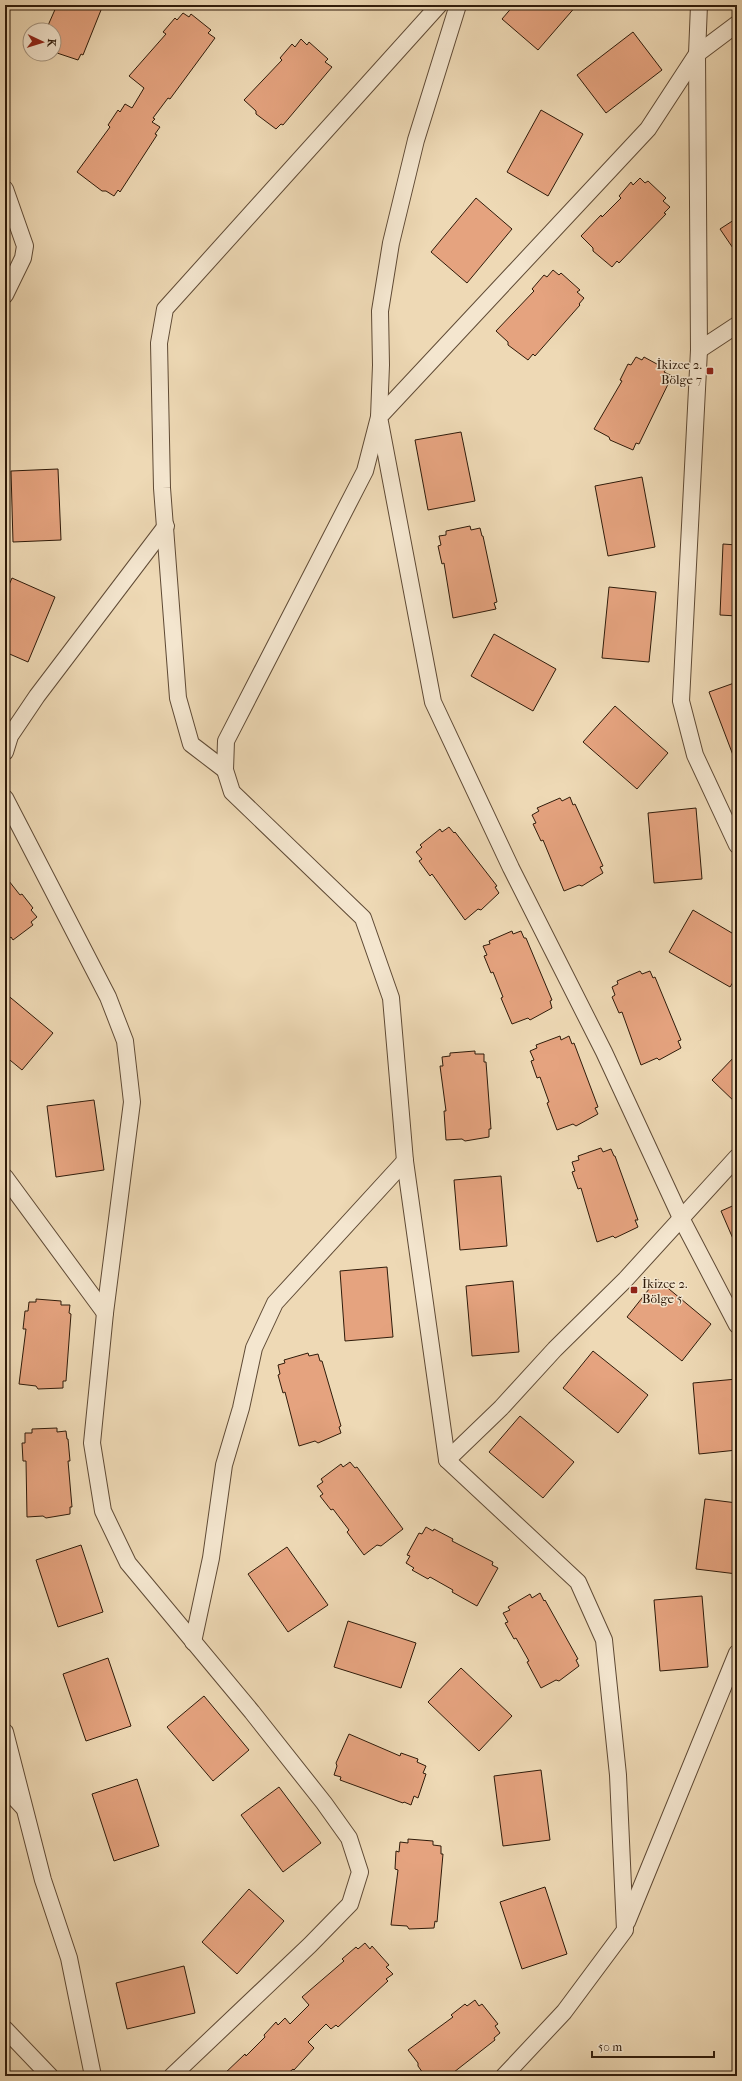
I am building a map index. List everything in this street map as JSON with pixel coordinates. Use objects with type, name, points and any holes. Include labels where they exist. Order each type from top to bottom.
[{"type":"street","points":[[225,770],[191,744],[178,698],[162,488],[159,343],[165,309],[439,5]]},
{"type":"street","points":[[458,5],[416,140],[391,243],[380,311],[381,365],[379,417],[365,471],[226,741],[225,770],[232,792],[363,918],[391,998],[405,1161],[447,1460],[578,1582],[604,1640],[618,1775],[625,1930]]},
{"type":"street","points":[[699,5],[697,54],[699,350],[681,701],[696,755],[737,845]]},
{"type":"street","points":[[379,417],[648,130],[697,54],[737,24]]},
{"type":"street","points":[[5,189],[25,246],[23,258],[5,295]]},
{"type":"street","points":[[699,350],[737,325]]},
{"type":"street","points":[[379,417],[433,702],[512,868],[604,1052],[681,1218],[737,1325]]},
{"type":"street","points":[[5,752],[10,736],[36,696],[166,526]]},
{"type":"street","points":[[5,798],[108,997],[125,1041],[132,1102],[105,1312],[92,1444],[103,1511],[128,1563],[252,1712],[324,1803],[348,1838],[360,1872],[350,1904],[172,2076]]},
{"type":"street","points":[[447,1460],[501,1408],[555,1349],[625,1280],[737,1157]]},
{"type":"street","points":[[193,1642],[211,1558],[224,1465],[241,1408],[254,1348],[275,1303],[405,1161]]},
{"type":"street","points":[[5,1177],[105,1312]]},
{"type":"street","points":[[504,2076],[564,2012],[625,1930],[737,1653]]},
{"type":"street","points":[[5,1732],[43,1880],[69,1958],[93,2076]]},
{"type":"street","points":[[5,1788],[24,1808]]},
{"type":"street","points":[[5,2029],[50,2076]]},
{"type":"building","points":[[57,5],[103,5],[83,55],[81,54],[78,60],[62,55],[62,22],[50,22]]},
{"type":"building","points":[[514,5],[577,5],[538,50],[502,19]]},
{"type":"building","points":[[183,13],[189,17],[191,14],[211,30],[208,33],[215,38],[170,99],[168,98],[153,118],[155,119],[152,122],[160,127],[155,134],[157,135],[120,192],[118,190],[114,196],[106,191],[102,191],[77,172],[110,127],[108,125],[118,110],[120,112],[125,104],[132,108],[144,88],[129,76],[166,34],[163,32],[175,18],[177,20]]},
{"type":"building","points":[[633,32],[662,70],[606,113],[577,75]]},
{"type":"building","points":[[301,39],[307,45],[309,42],[328,59],[325,62],[332,67],[283,125],[281,124],[276,129],[256,114],[256,111],[244,100],[282,60],[280,58],[292,44],[295,47]]},
{"type":"building","points":[[541,110],[583,134],[548,196],[507,172]]},
{"type":"building","points":[[640,178],[645,183],[648,181],[666,198],[663,201],[670,207],[664,213],[666,214],[619,263],[617,261],[612,267],[593,251],[593,248],[581,236],[601,215],[602,217],[621,198],[619,196],[631,182],[633,185]]},
{"type":"building","points":[[476,198],[512,229],[467,283],[431,252]]},
{"type":"building","points":[[737,218],[737,254],[720,229]]},
{"type":"building","points":[[553,270],[559,275],[561,273],[580,290],[577,292],[584,298],[579,304],[580,305],[535,356],[533,354],[528,360],[508,345],[508,342],[496,331],[534,291],[532,289],[544,275],[547,277]]},
{"type":"building","points":[[636,357],[642,360],[644,357],[666,369],[664,372],[672,376],[639,444],[636,443],[633,450],[610,440],[609,437],[594,429],[622,381],[620,380],[628,364],[631,365]]},
{"type":"building","points":[[461,432],[475,501],[428,510],[415,440]]},
{"type":"building","points":[[58,469],[61,540],[13,542],[11,471]]},
{"type":"building","points":[[642,477],[655,547],[608,556],[595,486]]},
{"type":"building","points":[[470,526],[471,530],[480,528],[483,536],[497,602],[494,603],[496,609],[453,618],[444,563],[442,564],[438,546],[441,545],[439,536],[446,535],[446,531]]},
{"type":"building","points":[[723,544],[737,545],[737,616],[720,615]]},
{"type":"building","points":[[12,578],[55,597],[28,662],[5,652],[5,594]]},
{"type":"building","points":[[609,587],[656,592],[649,662],[602,658]]},
{"type":"building","points":[[494,634],[556,669],[533,711],[471,676]]},
{"type":"building","points":[[737,682],[737,763],[736,763],[709,692]]},
{"type":"building","points":[[615,706],[668,753],[637,789],[583,742]]},
{"type":"building","points":[[570,797],[573,805],[575,804],[603,866],[600,867],[603,873],[582,886],[579,885],[564,891],[543,840],[541,841],[533,824],[536,823],[532,815],[539,811],[537,808],[560,798],[562,801]]},
{"type":"building","points":[[696,808],[702,879],[654,883],[648,813]]},
{"type":"building","points":[[449,827],[454,833],[455,832],[497,886],[495,887],[499,893],[481,910],[478,909],[465,920],[432,874],[430,876],[419,861],[422,859],[416,852],[422,847],[420,845],[440,829],[442,832]]},
{"type":"building","points":[[5,876],[20,895],[22,894],[33,908],[31,910],[37,917],[31,922],[33,925],[13,940],[11,937],[5,942]]},
{"type":"building","points":[[693,910],[737,936],[737,976],[730,987],[669,952]]},
{"type":"building","points":[[512,931],[513,934],[521,931],[524,938],[526,938],[552,1000],[550,1001],[552,1008],[530,1020],[528,1018],[512,1024],[501,998],[503,997],[493,972],[491,973],[484,956],[487,955],[483,946],[490,944],[489,941]]},
{"type":"building","points":[[640,971],[642,974],[650,971],[653,978],[655,977],[681,1040],[678,1041],[681,1048],[659,1060],[657,1058],[641,1065],[622,1012],[619,1013],[612,997],[615,995],[612,987],[618,984],[617,981]]},
{"type":"building","points":[[5,993],[53,1033],[22,1070],[5,1056]]},
{"type":"building","points":[[560,1036],[561,1040],[569,1036],[572,1044],[574,1043],[598,1107],[595,1108],[598,1114],[576,1126],[573,1124],[557,1130],[547,1103],[549,1102],[540,1077],[537,1078],[531,1061],[534,1060],[530,1051],[537,1048],[536,1045]]},
{"type":"building","points":[[475,1051],[475,1054],[484,1054],[484,1062],[486,1062],[491,1129],[489,1129],[489,1137],[465,1141],[462,1139],[446,1140],[444,1111],[446,1111],[440,1066],[443,1066],[442,1057],[450,1056],[450,1053]]},
{"type":"building","points":[[737,1054],[737,1104],[712,1080]]},
{"type":"building","points":[[94,1100],[104,1170],[56,1177],[47,1106]]},
{"type":"building","points":[[601,1148],[603,1152],[611,1149],[615,1156],[638,1220],[635,1220],[638,1227],[615,1238],[613,1236],[597,1242],[581,1188],[578,1189],[572,1172],[575,1171],[572,1162],[579,1160],[578,1156]]},
{"type":"building","points":[[501,1176],[507,1246],[460,1250],[454,1180]]},
{"type":"building","points":[[737,1204],[737,1248],[721,1211]]},
{"type":"building","points":[[387,1267],[393,1337],[345,1341],[340,1271]]},
{"type":"building","points":[[657,1279],[711,1324],[682,1361],[627,1317]]},
{"type":"building","points":[[513,1281],[519,1352],[472,1356],[466,1286]]},
{"type":"building","points":[[36,1299],[61,1301],[61,1305],[70,1305],[69,1313],[71,1314],[66,1381],[63,1381],[63,1388],[38,1389],[36,1386],[19,1384],[26,1329],[23,1329],[25,1311],[28,1311],[29,1302],[36,1302]]},
{"type":"building","points":[[593,1351],[648,1395],[618,1433],[563,1388]]},
{"type":"building","points":[[308,1353],[309,1356],[318,1354],[320,1361],[322,1361],[341,1426],[339,1427],[341,1433],[318,1443],[315,1441],[299,1446],[285,1392],[283,1393],[278,1375],[280,1374],[278,1365],[285,1363],[284,1360]]},
{"type":"building","points":[[737,1379],[737,1450],[699,1454],[693,1383]]},
{"type":"building","points":[[520,1416],[574,1462],[543,1498],[489,1452]]},
{"type":"building","points":[[57,1428],[57,1432],[66,1431],[68,1439],[70,1461],[68,1461],[72,1507],[70,1507],[70,1514],[46,1518],[43,1516],[27,1517],[26,1461],[23,1461],[22,1443],[25,1443],[25,1433],[32,1433],[32,1429]]},
{"type":"building","points":[[350,1462],[355,1468],[357,1467],[403,1529],[381,1546],[377,1545],[364,1555],[347,1532],[349,1530],[333,1509],[331,1510],[320,1496],[323,1494],[317,1486],[323,1482],[321,1479],[341,1464],[343,1467]]},
{"type":"building","points":[[705,1499],[737,1503],[737,1574],[696,1569]]},
{"type":"building","points":[[426,1527],[433,1531],[434,1529],[453,1539],[452,1541],[493,1562],[492,1565],[498,1568],[477,1606],[452,1592],[453,1590],[430,1577],[428,1579],[412,1570],[414,1568],[406,1563],[410,1556],[407,1555],[419,1533],[422,1534]]},
{"type":"building","points":[[81,1545],[103,1612],[58,1627],[36,1560]]},
{"type":"building","points":[[287,1547],[328,1605],[288,1632],[248,1574]]},
{"type":"building","points":[[540,1593],[578,1659],[576,1660],[579,1666],[559,1681],[556,1680],[541,1688],[527,1662],[529,1661],[516,1638],[514,1639],[505,1623],[508,1622],[503,1613],[510,1610],[508,1607],[530,1594],[532,1598]]},
{"type":"building","points":[[702,1596],[708,1667],[660,1671],[654,1600]]},
{"type":"building","points":[[348,1621],[416,1643],[401,1688],[334,1667]]},
{"type":"building","points":[[108,1658],[131,1726],[86,1741],[63,1674]]},
{"type":"building","points":[[461,1668],[512,1716],[479,1751],[428,1702]]},
{"type":"building","points":[[204,1696],[249,1750],[213,1781],[167,1727]]},
{"type":"building","points":[[349,1734],[400,1756],[401,1753],[418,1759],[417,1762],[426,1766],[423,1773],[426,1774],[418,1798],[414,1796],[411,1805],[340,1780],[341,1777],[334,1775],[337,1766],[336,1763]]},
{"type":"building","points":[[541,1770],[550,1840],[503,1846],[494,1776]]},
{"type":"building","points":[[137,1779],[159,1846],[114,1861],[92,1794]]},
{"type":"building","points":[[279,1787],[321,1843],[283,1872],[241,1815]]},
{"type":"building","points":[[408,1839],[433,1841],[433,1845],[441,1846],[441,1854],[443,1854],[437,1922],[435,1921],[434,1928],[409,1929],[407,1926],[391,1925],[398,1870],[395,1869],[396,1851],[399,1852],[400,1842],[408,1843]]},
{"type":"building","points":[[545,1887],[567,1954],[522,1969],[500,1902]]},
{"type":"building","points":[[249,1889],[284,1921],[237,1974],[202,1942]]},
{"type":"building","points":[[365,1943],[370,1949],[372,1946],[389,1965],[386,1967],[393,1974],[386,1979],[388,1981],[338,2027],[336,2025],[331,2029],[326,2024],[308,2042],[314,2048],[294,2070],[293,2069],[285,2076],[222,2076],[245,2054],[246,2056],[265,2037],[264,2035],[276,2022],[278,2025],[285,2018],[290,2024],[309,2005],[302,1997],[344,1961],[342,1959],[356,1947],[358,1949]]},
{"type":"building","points":[[184,1966],[195,2013],[127,2029],[116,1983]]},
{"type":"building","points":[[475,2000],[479,2006],[482,2004],[498,2024],[495,2026],[500,2033],[494,2038],[495,2040],[449,2076],[425,2076],[418,2066],[418,2063],[408,2050],[453,2017],[451,2015],[465,2004],[467,2006]]},
{"type":"place","name":"İkizce 2. Bölge 7","points":[[710,371]]},
{"type":"place","name":"İkizce 2. Bölge 5","points":[[634,1290]]}]
